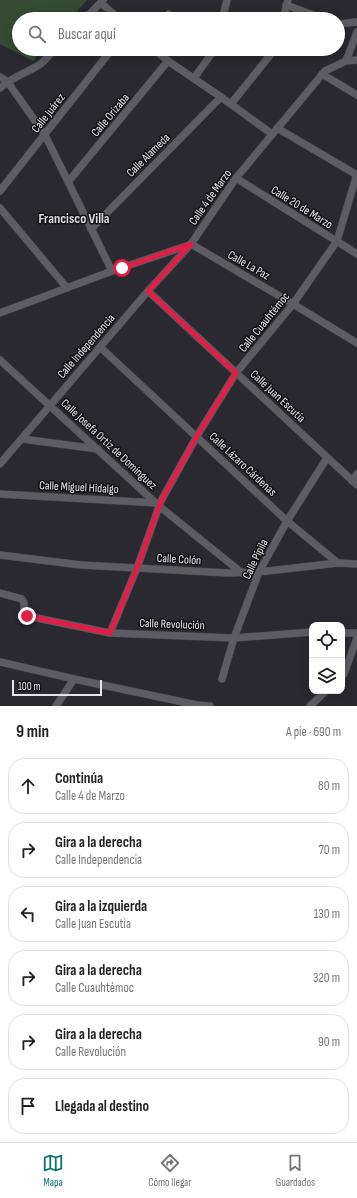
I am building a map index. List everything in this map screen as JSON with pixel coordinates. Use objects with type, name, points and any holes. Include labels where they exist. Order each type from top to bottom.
[{"type":"street","points":[[224,12],[227,0]]},
{"type":"street","points":[[92,12],[102,1],[113,12]]},
{"type":"street","points":[[287,3],[308,12]]},
{"type":"street","points":[[345,23],[357,22]]},
{"type":"street","points":[[346,61],[357,32]]},
{"type":"street","points":[[0,88],[7,81],[40,64],[49,56]]},
{"type":"street","name":"Calle Juárez","points":[[0,191],[107,56]]},
{"type":"street","points":[[162,56],[168,62],[231,104],[275,131],[357,174]]},
{"type":"street","points":[[194,78],[207,56]]},
{"type":"street","points":[[231,104],[269,56]]},
{"type":"street","name":"Calle 4 de Marzo","points":[[191,244],[236,178],[322,74],[325,71],[346,61],[357,60]]},
{"type":"street","name":"Calle Orizaba","points":[[68,182],[168,62]]},
{"type":"street","points":[[322,74],[357,95]]},
{"type":"street","points":[[0,77],[7,81],[45,135],[112,271]]},
{"type":"street","name":"Calle Alameda","points":[[91,229],[221,96]]},
{"type":"street","name":"Calle Cuauhtémoc","points":[[110,633],[137,568],[158,504],[197,436],[236,373],[293,304],[337,241],[357,174]]},
{"type":"street","name":"Calle 20 de Marzo","points":[[236,178],[357,254]]},
{"type":"street","points":[[0,208],[67,288]]},
{"type":"street","points":[[1,310],[191,244]]},
{"type":"street","name":"Calle Independencia","points":[[0,464],[148,291],[191,244]]},
{"type":"street","name":"Calle La Paz","points":[[191,244],[357,343]]},
{"type":"street","name":"Calle Juan Escutia","points":[[148,291],[355,483]]},
{"type":"street","name":"Calle Lázaro Cárdenas","points":[[100,347],[287,520],[338,563]]},
{"type":"street","name":"Calle Josefa Ortiz de Domínguez","points":[[1,364],[51,405],[158,504],[242,573]]},
{"type":"street","points":[[22,439],[98,449]]},
{"type":"street","name":"Calle Pípila","points":[[222,679],[234,638],[259,572],[287,520],[327,458]]},
{"type":"street","points":[[355,483],[357,474]]},
{"type":"street","name":"Calle Miguel Hidalgo","points":[[0,494],[158,504]]},
{"type":"street","name":"Calle Colón","points":[[0,555],[82,565],[228,573],[259,572],[338,563],[357,564]]},
{"type":"street","name":"Calle Revolución","points":[[0,593],[22,599],[24,603],[24,614],[27,616],[110,633],[234,638],[309,632]]},
{"type":"street","points":[[345,633],[357,633]]},
{"type":"street","points":[[345,671],[357,638]]},
{"type":"street","points":[[0,662],[74,680],[197,705],[210,706]]},
{"type":"street","points":[[56,706],[71,682],[74,680]]},
{"type":"street","points":[[310,706],[323,694]]},
{"type":"green space","points":[[0,0],[87,0],[76,12],[12,12],[12,50],[0,44]]},
{"type":"green space","points":[[23,56],[37,56],[33,61]]},
{"type":"district","name":"Francisco Villa","points":[[74,218]]},
{"type":"route","points":[[27,616],[110,633],[137,568],[161,501],[197,436],[236,373],[148,291],[191,244],[122,268]]}]
